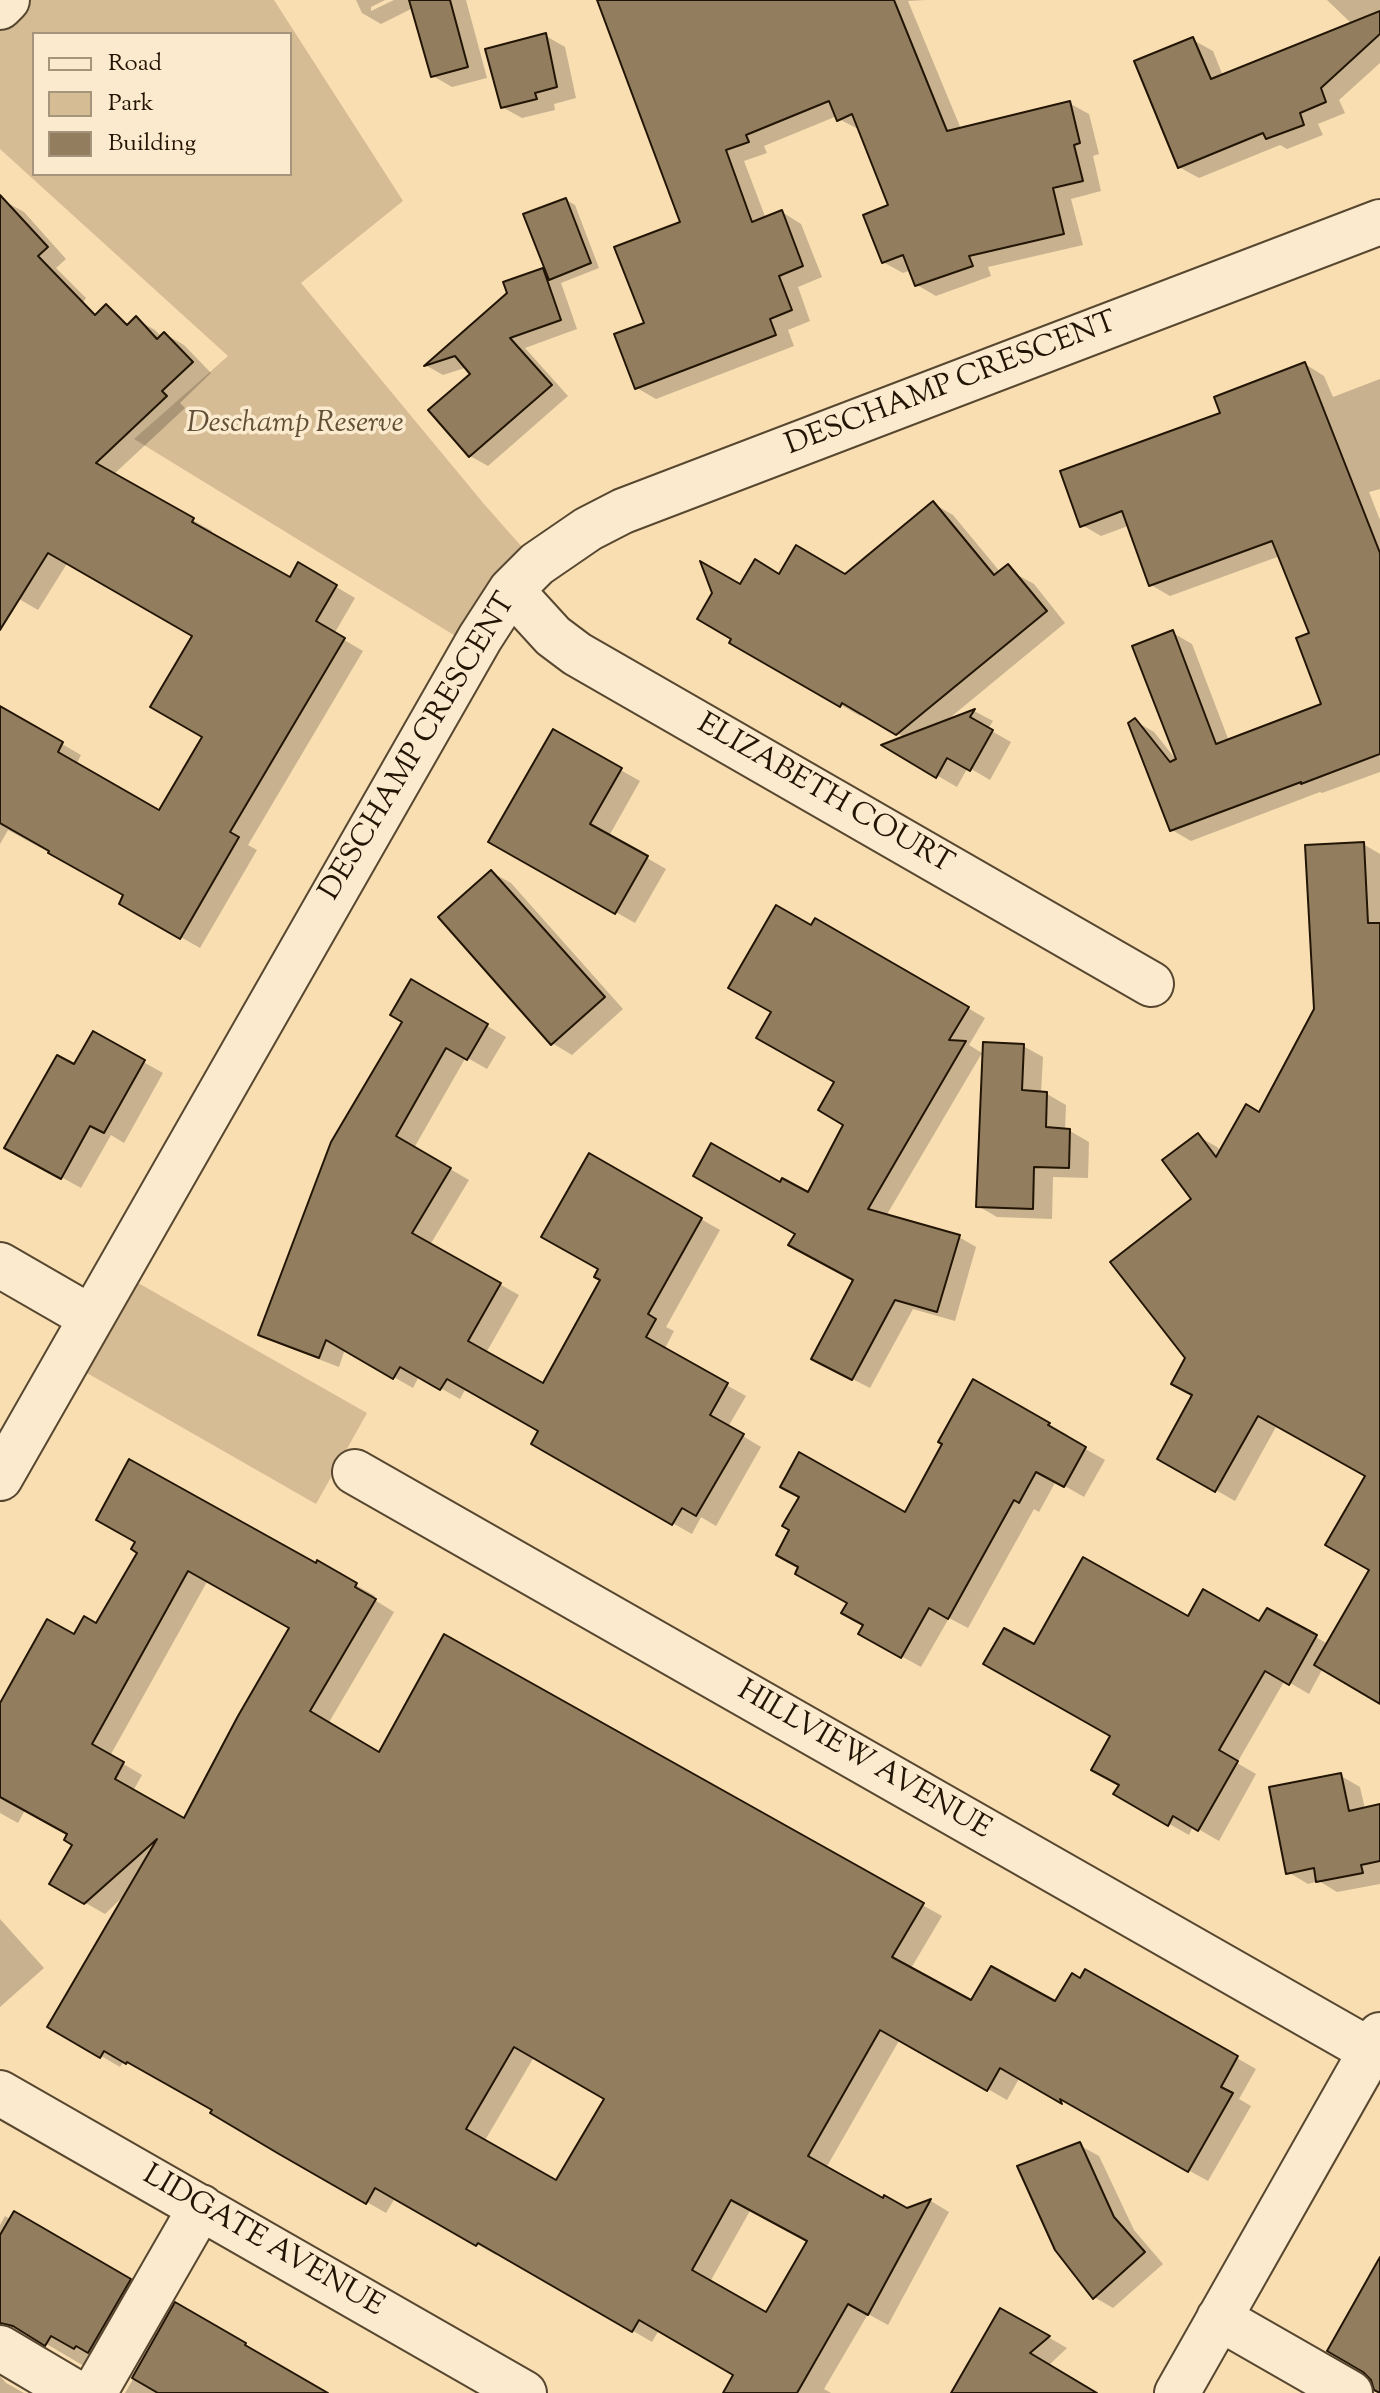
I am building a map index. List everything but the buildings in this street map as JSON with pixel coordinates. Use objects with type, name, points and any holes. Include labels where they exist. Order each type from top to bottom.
[{"type":"street","points":[[0,7],[7,0]]},
{"type":"street","name":"DESCHAMP CRESCENT","points":[[0,1478],[464,666],[511,590],[537,564],[588,529],[623,511],[1380,222]]},
{"type":"street","name":"ELIZABETH COURT","points":[[511,590],[553,636],[577,654],[1151,984]]},
{"type":"street","points":[[0,1265],[90,1317]]},
{"type":"street","name":"HILLVIEW AVENUE","points":[[355,1472],[1375,2043]]},
{"type":"street","points":[[1177,2393],[1375,2043]]},
{"type":"street","name":"LIDGATE AVENUE","points":[[0,2093],[524,2393]]},
{"type":"street","points":[[94,2393],[201,2207]]},
{"type":"street","points":[[1219,2318],[1350,2393]]},
{"type":"street","points":[[0,2348],[76,2393]]},
{"type":"green space","name":"Deschamp Reserve","points":[[6,0],[274,0],[403,201],[301,283],[537,564],[475,648],[134,439],[228,356],[0,149],[0,5]]},
{"type":"green space","points":[[117,1271],[367,1413],[316,1504],[66,1361]]}]
